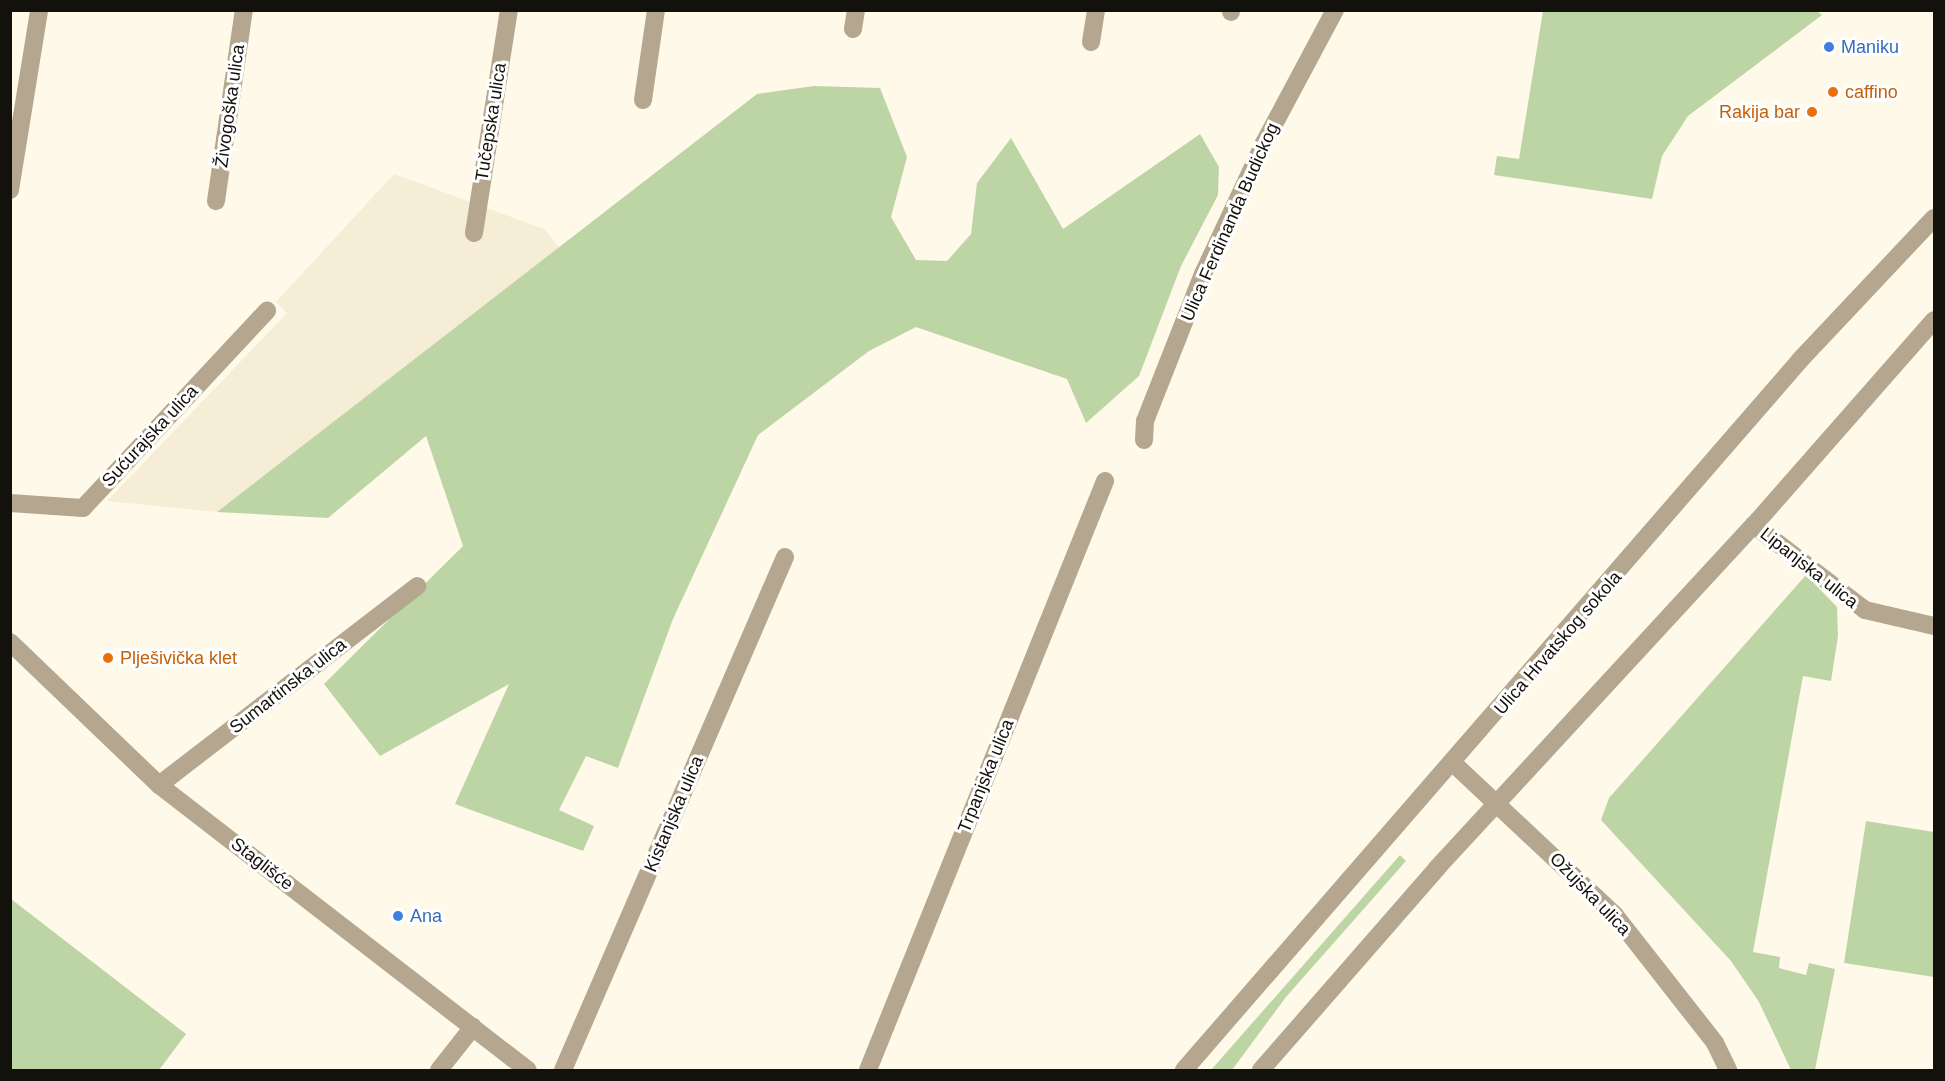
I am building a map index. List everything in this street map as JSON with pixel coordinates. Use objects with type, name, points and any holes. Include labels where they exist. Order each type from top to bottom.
[{"type":"street","points":[[10,190],[39,10]]},
{"type":"street","name":"Živogoška ulica","points":[[216,201],[244,10]]},
{"type":"street","name":"Tučepska ulica","points":[[474,233],[509,10]]},
{"type":"street","points":[[643,100],[656,10]]},
{"type":"street","points":[[1091,42],[1096,10]]},
{"type":"street","name":"Ulica Ferdinanda Budickog","points":[[1144,440],[1145,421],[1203,274],[1264,143],[1335,10]]},
{"type":"street","name":"Ulica Hrvatskog sokola","points":[[1184,1071],[1800,360],[1935,218]]},
{"type":"street","name":"Sućurajska ulica","points":[[10,503],[83,508],[267,311]]},
{"type":"street","points":[[1261,1071],[1496,802],[1755,525],[1935,320]]},
{"type":"street","name":"Trpanjska ulica","points":[[868,1071],[1105,481]]},
{"type":"street","name":"Lipanjska ulica","points":[[1755,525],[1864,610],[1935,626]]},
{"type":"street","name":"Kistanjska ulica","points":[[563,1071],[784,557]]},
{"type":"street","name":"Sumartinska ulica","points":[[159,785],[417,586]]},
{"type":"street","name":"Staglišće","points":[[10,642],[159,785],[528,1071]]},
{"type":"street","name":"Ožujska ulica","points":[[1453,763],[1614,914],[1715,1042],[1728,1071]]},
{"type":"street","points":[[439,1071],[473,1027]]},
{"type":"shaded area","points":[[394,174],[544,229],[560,248],[217,512],[107,501],[287,313],[276,302]]},
{"type":"green space","points":[[1543,11],[1817,11],[1822,15],[1688,116],[1662,156],[1652,199],[1494,175],[1497,156],[1519,159]]},
{"type":"green space","points":[[814,86],[880,88],[907,157],[891,217],[916,260],[947,261],[971,234],[977,183],[1011,138],[1063,229],[1200,134],[1219,167],[1218,195],[1181,266],[1139,376],[1086,423],[1067,379],[916,327],[869,351],[758,435],[673,619],[618,768],[586,756],[559,810],[594,826],[583,851],[455,804],[509,684],[380,756],[324,684],[463,546],[426,436],[328,518],[217,512],[757,94]]},
{"type":"green space","points":[[1806,575],[1837,607],[1838,636],[1831,681],[1803,676],[1753,952],[1780,957],[1779,968],[1806,975],[1809,963],[1835,969],[1815,1070],[1791,1070],[1759,1002],[1731,961],[1601,820],[1609,798]]},
{"type":"green space","points":[[1866,821],[1934,832],[1934,977],[1844,963]]},
{"type":"green space","points":[[1400,855],[1406,861],[1286,997],[1232,1070],[1211,1070]]},
{"type":"green space","points":[[11,899],[186,1034],[159,1070],[11,1070]]},
{"type":"place","name":"Maniku","points":[[1829,47]]},
{"type":"place","name":"caffino","points":[[1833,92]]},
{"type":"place","name":"Rakija bar","points":[[1812,112]]},
{"type":"place","name":"Plješivička klet","points":[[108,658]]},
{"type":"place","name":"Ana","points":[[398,916]]}]
